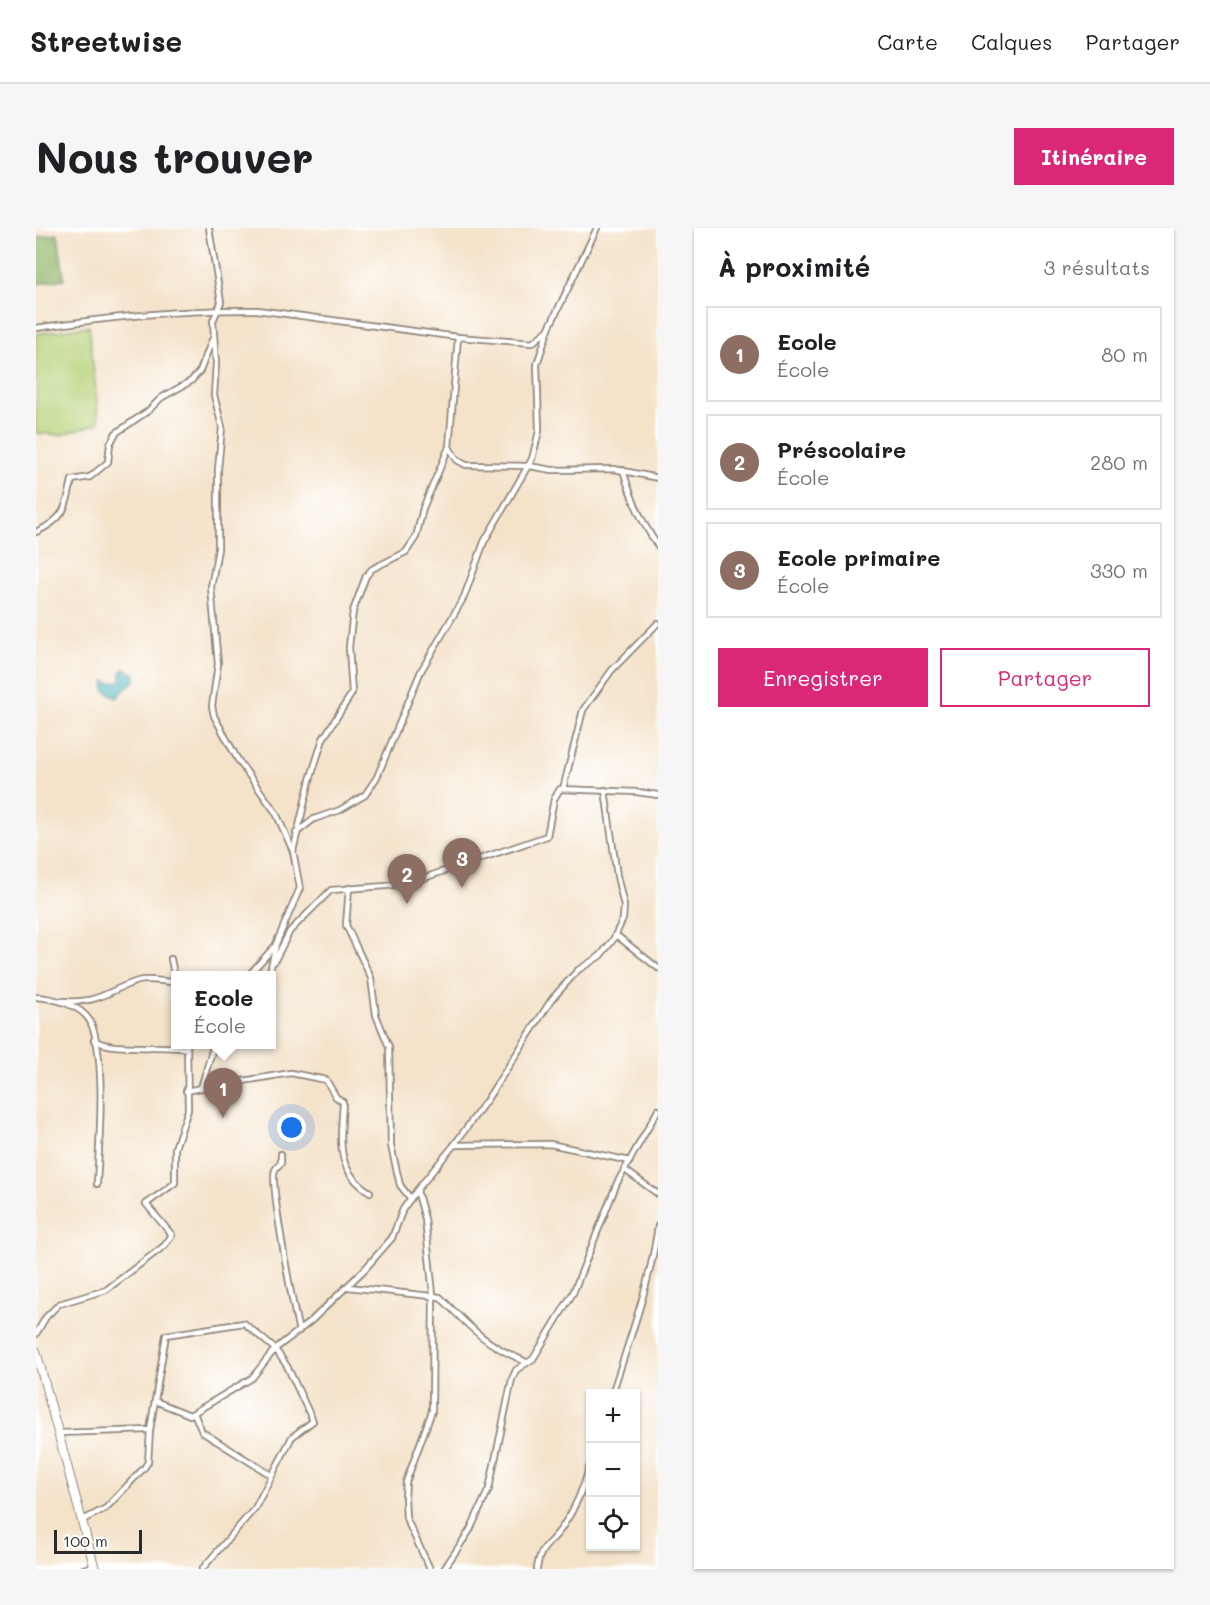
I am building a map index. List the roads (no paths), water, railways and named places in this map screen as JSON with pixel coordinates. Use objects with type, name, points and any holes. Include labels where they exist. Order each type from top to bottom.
[{"type":"main road","points":[[36,1352],[95,1568]]},
{"type":"street","points":[[209,228],[221,302],[213,321],[213,338],[216,363],[214,395],[222,427],[218,470],[218,549],[212,587],[218,664],[212,706],[214,717],[238,760],[276,813],[293,851],[300,888],[276,945],[270,971]]},
{"type":"street","points":[[296,833],[314,819],[353,803],[372,786],[390,749],[419,675],[464,597],[484,542],[528,466],[539,431],[537,364],[549,328],[597,228]]},
{"type":"street","points":[[36,328],[89,320],[257,310],[458,337],[532,343],[549,328]]},
{"type":"street","points":[[293,851],[323,739],[352,693],[349,647],[352,620],[366,576],[372,569],[406,552],[413,543],[423,508],[449,447],[458,337]]},
{"type":"street","points":[[36,532],[61,517],[70,496],[72,480],[90,477],[108,462],[110,444],[121,428],[195,376],[213,338]]},
{"type":"street","points":[[532,343],[540,354]]},
{"type":"street","points":[[449,447],[458,460],[466,465],[528,466],[552,470],[623,470],[658,478]]},
{"type":"street","points":[[623,470],[631,499],[646,529],[658,546]]},
{"type":"street","points":[[562,789],[583,710],[612,670],[658,623]]},
{"type":"street","points":[[272,965],[290,931],[331,890],[386,886],[416,881],[547,836],[556,791],[562,789],[658,795]]},
{"type":"street","points":[[155,1401],[183,1414],[194,1413],[252,1378],[275,1349],[299,1331],[348,1287],[392,1238],[410,1198],[454,1145],[557,993],[578,970],[600,956],[616,935],[623,919],[624,906],[616,876],[605,790]]},
{"type":"street","points":[[349,888],[346,925],[367,969],[376,1015],[389,1047],[391,1146],[396,1176],[410,1198]]},
{"type":"street","points":[[616,935],[658,968]]},
{"type":"street","points":[[252,971],[276,945]]},
{"type":"street","points":[[171,959],[173,971]]},
{"type":"street","points":[[36,997],[80,1003],[142,980],[171,981]]},
{"type":"street","points":[[60,1001],[79,1010],[89,1020],[94,1040],[101,1086],[97,1184]]},
{"type":"street","points":[[94,1040],[104,1046],[171,1045]]},
{"type":"street","points":[[36,1334],[46,1317],[59,1304],[106,1290],[151,1257],[172,1235],[146,1204],[176,1183],[175,1148],[188,1110],[187,1049]]},
{"type":"street","points":[[201,1088],[213,1049]]},
{"type":"street","points":[[186,1091],[291,1073],[326,1080],[336,1097],[343,1102],[341,1150],[345,1165],[356,1183],[370,1192]]},
{"type":"street","points":[[444,1569],[470,1530],[489,1489],[507,1394],[516,1370],[533,1359],[573,1293],[606,1208],[658,1110]]},
{"type":"street","points":[[454,1145],[550,1144],[630,1161]]},
{"type":"street","points":[[281,1154],[281,1163],[275,1170],[274,1180],[279,1223],[299,1331]]},
{"type":"street","points":[[625,1170],[658,1194]]},
{"type":"street","points":[[417,1190],[425,1219],[433,1294],[432,1411],[406,1482],[405,1497],[406,1518],[430,1569]]},
{"type":"street","points":[[614,1389],[647,1284],[655,1254],[658,1226]]},
{"type":"street","points":[[348,1287],[440,1296],[474,1334],[501,1351],[526,1362]]},
{"type":"street","points":[[81,1521],[106,1508],[148,1462],[150,1430],[166,1335],[244,1323],[275,1349],[287,1366],[313,1421],[292,1437],[283,1459],[271,1475],[255,1508],[201,1569]]},
{"type":"street","points":[[194,1413],[202,1432],[271,1475]]},
{"type":"street","points":[[58,1433],[150,1430]]},
{"type":"street","points":[[537,1569],[541,1550],[558,1533],[576,1506],[586,1479]]},
{"type":"street","points":[[83,1569],[95,1568]]},
{"type":"water","points":[[125,669],[135,674],[135,680],[117,698],[104,690],[105,681],[111,683],[121,681],[121,672]]},
{"type":"place","name":"Ecole primaire","points":[[462,888]]},
{"type":"place","name":"Préscolaire","points":[[407,904]]},
{"type":"place","name":"Ecole","points":[[223,1118]]}]
